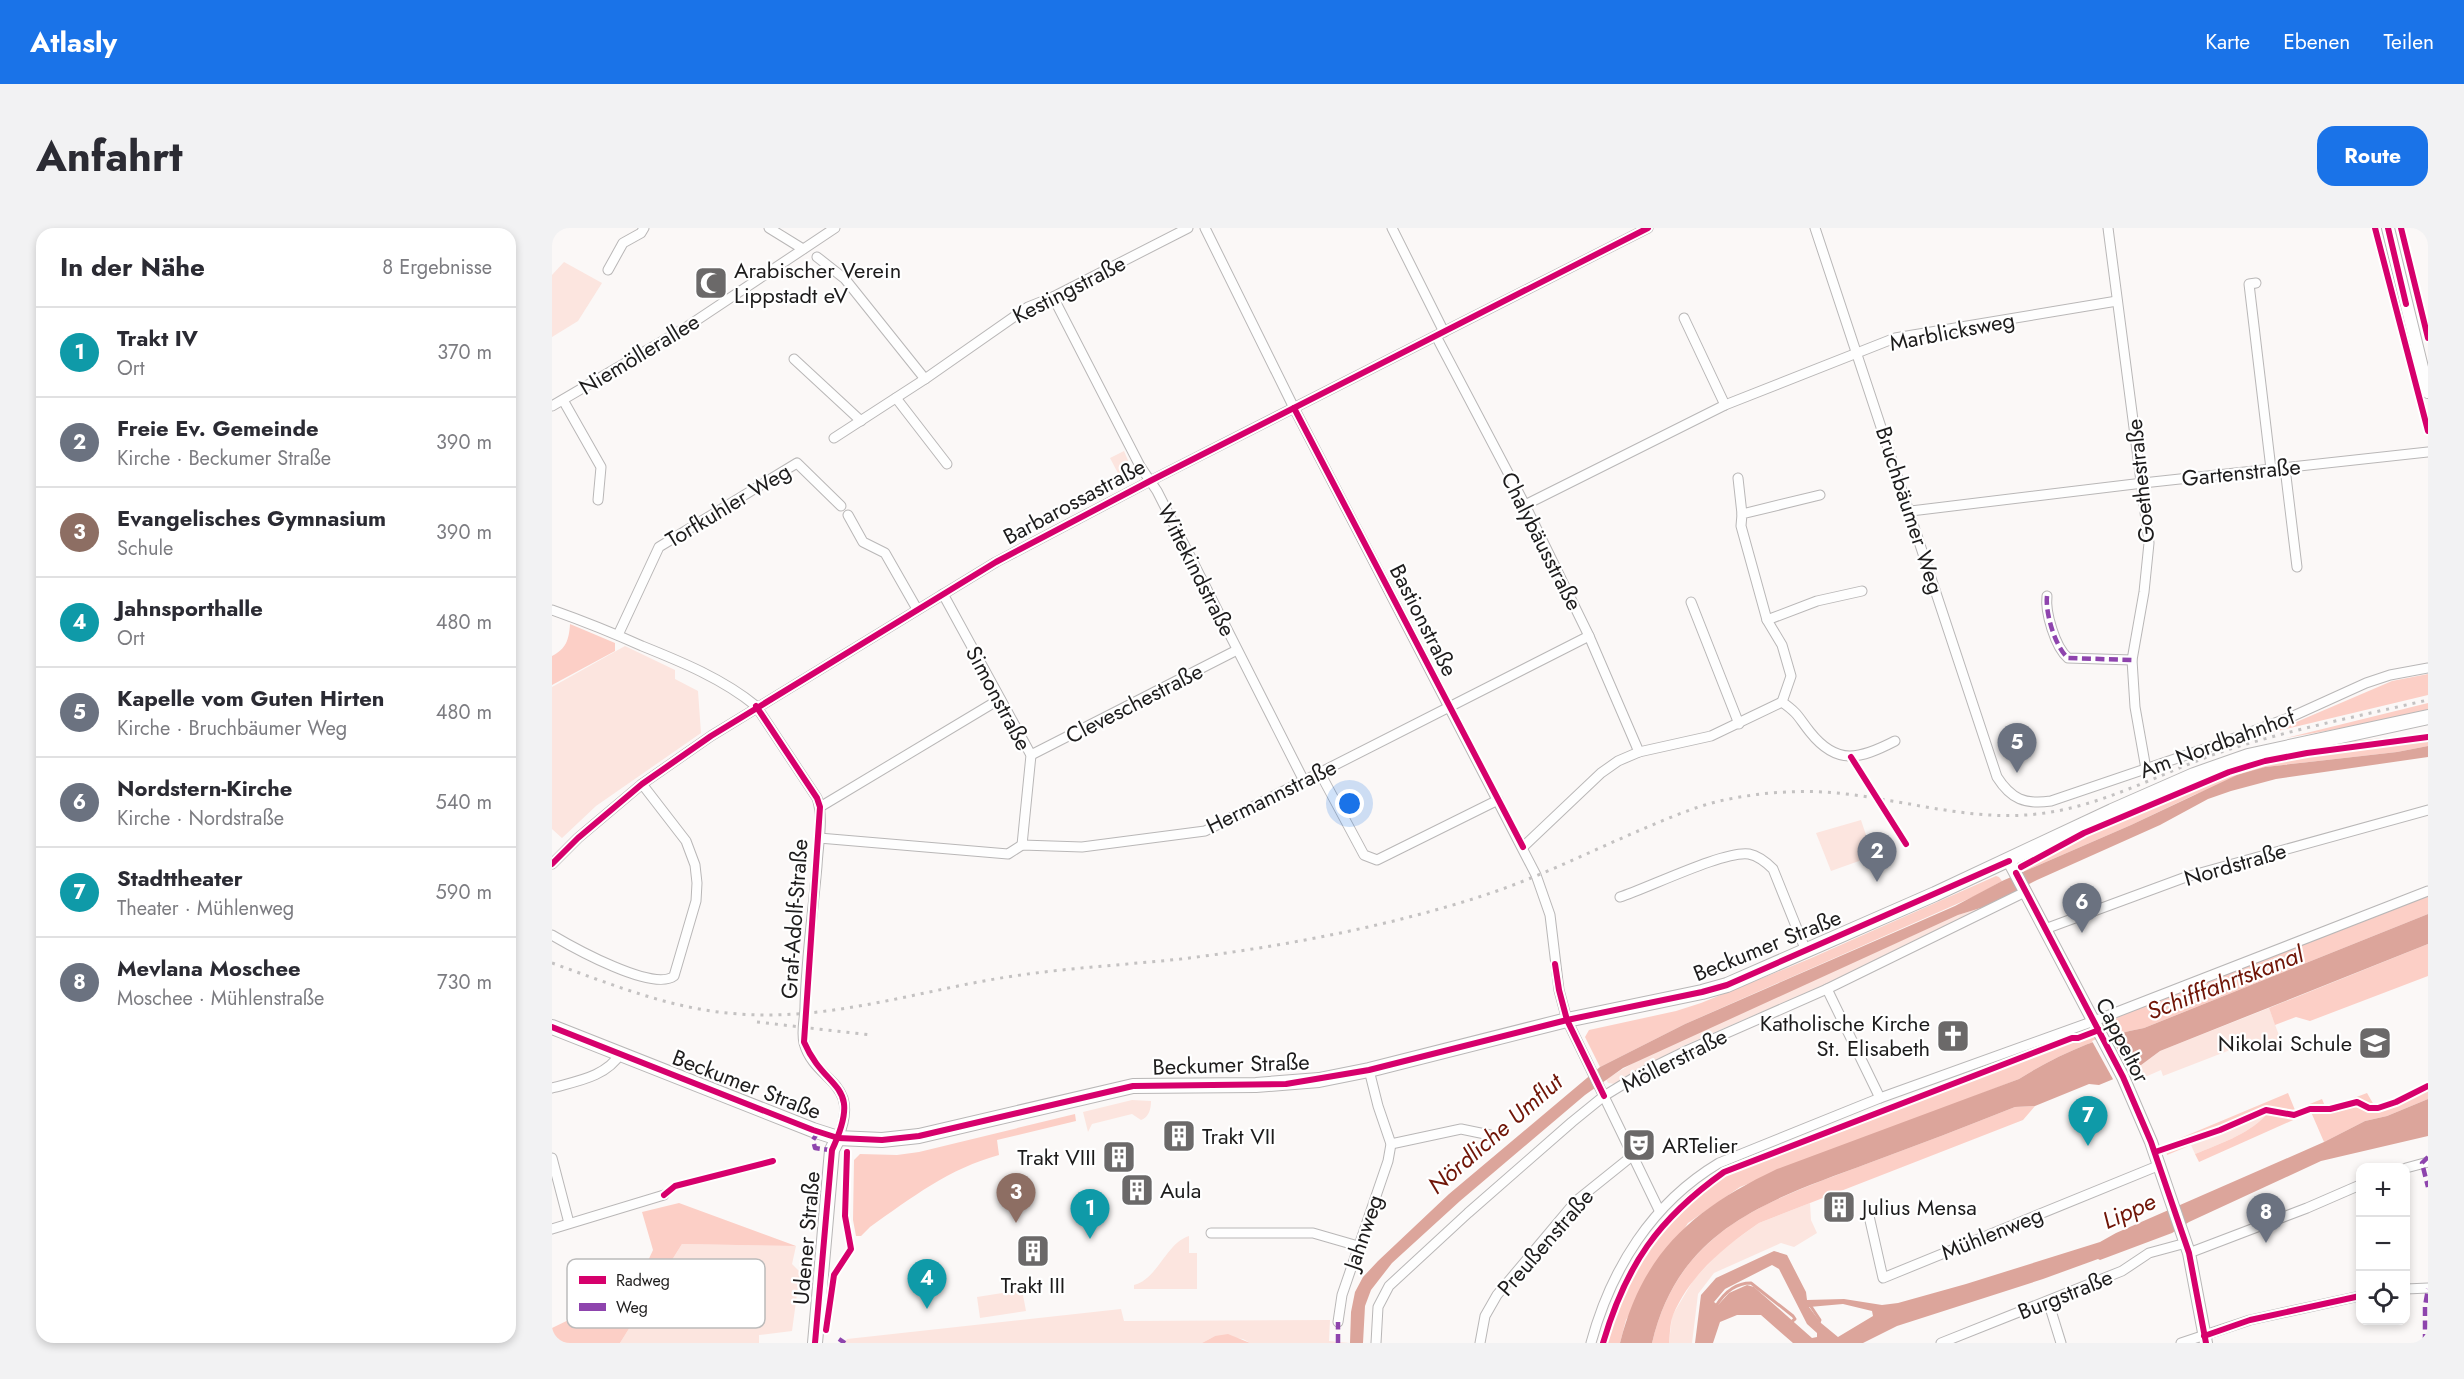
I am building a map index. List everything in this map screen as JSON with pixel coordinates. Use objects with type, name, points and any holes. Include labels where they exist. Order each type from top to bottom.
[{"type":"main road","points":[[2324,738],[2428,717]]},
{"type":"main road","points":[[2324,738],[2428,726]]},
{"type":"main road","name":"Beckumer Straße","points":[[552,1027],[838,1138],[882,1140],[919,1136],[1133,1086],[1286,1084],[1369,1070],[1567,1020],[1727,985],[2012,867],[2112,811],[2194,775],[2248,756],[2324,738]]},
{"type":"main road","name":"Udener Straße","points":[[815,1343],[832,1150],[838,1138]]},
{"type":"street","points":[[608,270],[623,243],[641,233],[644,228]]},
{"type":"street","points":[[769,228],[803,249]]},
{"type":"street","name":"Niemöllerallee","points":[[552,406],[685,328],[835,228]]},
{"type":"street","name":"Kestingstraße","points":[[834,438],[925,379],[1028,306],[1053,297],[1188,228]]},
{"type":"street","name":"Bastionstraße","points":[[1205,228],[1294,408],[1523,847],[1545,896],[1550,915],[1559,990],[1567,1020],[1659,1210]]},
{"type":"street","name":"Chalybäusstraße","points":[[1392,228],[1440,334],[1589,636],[1639,752]]},
{"type":"street","name":"Barbarossastraße","points":[[552,864],[578,838],[642,784],[756,706],[1004,558],[1150,481],[1648,228]]},
{"type":"street","name":"Bruchbäumer Weg","points":[[1815,228],[1911,511],[1997,777],[2006,791]]},
{"type":"street","name":"Goethestraße","points":[[2108,228],[2149,543],[2144,592],[2132,660],[2135,707],[2146,769]]},
{"type":"street","points":[[2388,228],[2428,392]]},
{"type":"street","points":[[817,257],[845,279],[925,379]]},
{"type":"street","points":[[2256,283],[2249,284],[2271,469]]},
{"type":"street","name":"Wittekindstraße","points":[[1053,297],[1304,781]]},
{"type":"street","name":"Marblicksweg","points":[[1525,505],[1725,405],[1895,338],[2117,302]]},
{"type":"street","points":[[1684,318],[1725,405]]},
{"type":"street","points":[[794,358],[861,421]]},
{"type":"street","points":[[896,398],[946,464]]},
{"type":"street","name":"Niemöllerallee","points":[[563,400],[601,467],[598,500]]},
{"type":"street","name":"Gartenstraße","points":[[1911,511],[2428,452]]},
{"type":"street","name":"Torfkuhler Weg","points":[[618,635],[659,547],[797,463],[841,506]]},
{"type":"street","points":[[2285,468],[2297,567]]},
{"type":"street","points":[[1523,847],[1601,773],[1618,761],[1639,752],[1711,736],[1782,702],[1791,676],[1782,645],[1767,620],[1741,526],[1738,478]]},
{"type":"street","points":[[1742,514],[1820,495]]},
{"type":"street","points":[[849,515],[863,542],[885,553],[917,609]]},
{"type":"street","points":[[1767,620],[1817,601],[1862,591]]},
{"type":"street","name":"Simonstraße","points":[[943,594],[1031,755],[1022,844]]},
{"type":"street","points":[[2047,596],[2046,608],[2061,652],[2068,658],[2132,660]]},
{"type":"street","points":[[1690,602],[1739,724]]},
{"type":"street","name":"Graf-Adolf-Straße","points":[[552,610],[618,635],[724,684],[756,706],[811,788],[820,807],[804,1042],[809,1054],[838,1088],[843,1098],[846,1111],[838,1138]]},
{"type":"street","name":"Hermannstraße","points":[[819,838],[1008,854],[1022,844],[1082,847],[1205,831],[1589,636]]},
{"type":"street","name":"Cleveschestraße","points":[[1031,755],[1238,650]]},
{"type":"street","name":"Am Nordbahnhof","points":[[2006,791],[2021,800],[2035,804],[2051,801],[2291,717],[2366,683],[2390,675],[2428,668]]},
{"type":"street","points":[[820,807],[1000,699]]},
{"type":"street","points":[[1782,702],[1798,713],[1818,742],[1839,754],[1851,757],[1863,755],[1895,741]]},
{"type":"street","points":[[1320,772],[1364,855],[1377,860],[1498,800]]},
{"type":"street","points":[[552,935],[629,972],[660,981],[674,976],[696,902],[695,865],[686,842],[642,784]]},
{"type":"street","name":"Nordstraße","points":[[2045,929],[2186,877],[2428,810]]},
{"type":"street","points":[[1620,897],[1701,866],[1736,855],[1749,854],[1763,859],[1773,868],[1806,951]]},
{"type":"street","name":"Cappeltor","points":[[2012,867],[2123,1077],[2160,1165],[2186,1242],[2205,1340]]},
{"type":"street","name":"Möllerstraße","points":[[1376,1343],[1378,1307],[1389,1286],[1603,1093],[1688,1050],[1827,989],[2025,890]]},
{"type":"street","points":[[1591,1343],[1608,1290],[1630,1251],[1659,1210],[1703,1173],[1719,1163],[1880,1098],[2094,1021],[2428,891]]},
{"type":"street","points":[[1827,989],[1880,1098]]},
{"type":"street","points":[[552,1088],[597,1075],[615,1064],[621,1053]]},
{"type":"street","points":[[1369,1070],[1391,1144],[1461,1129],[1490,1135]]},
{"type":"street","name":"Jahnweg","points":[[1338,1322],[1342,1295],[1388,1161],[1391,1144]]},
{"type":"street","name":"Preußenstraße","points":[[1480,1343],[1485,1316],[1497,1295],[1576,1201],[1632,1156]]},
{"type":"street","points":[[552,1158],[569,1223]]},
{"type":"street","points":[[2410,1167],[2428,1162]]},
{"type":"street","name":"Mühlenweg","points":[[1869,1216],[1883,1278],[2160,1165]]},
{"type":"street","name":"Burgstraße","points":[[1941,1343],[2122,1271],[2149,1254],[2307,1208],[2356,1187]]},
{"type":"street","points":[[552,1229],[664,1195]]},
{"type":"street","points":[[1211,1233],[1313,1233],[1358,1246]]},
{"type":"street","points":[[2410,1289],[2428,1288]]},
{"type":"street","points":[[2181,1343],[2205,1340],[2250,1320],[2356,1297]]},
{"type":"street","points":[[2048,1300],[2061,1343]]},
{"type":"shaded area","points":[[564,262],[602,283],[578,321],[552,337],[552,275]]},
{"type":"shaded area","points":[[1124,451],[1133,475],[1122,481],[1110,458]]},
{"type":"shaded area","points":[[570,624],[615,643],[615,651],[552,685],[552,656],[566,643]]},
{"type":"shaded area","points":[[625,646],[675,670],[675,679],[698,691],[701,733],[596,806],[562,838],[552,829],[552,687]]},
{"type":"shaded area","points":[[2428,674],[2428,695],[2253,737],[2294,723],[2392,681]]},
{"type":"shaded area","points":[[2428,703],[2428,713],[2286,738]]},
{"type":"shaded area","points":[[2428,733],[2428,746],[2397,752],[2265,767],[2194,795],[2025,871],[2023,867],[2027,861],[2095,825],[2166,792],[2203,778],[2278,755],[2315,747]]},
{"type":"shaded area","points":[[2428,746],[2428,757],[2276,779],[2208,799],[2160,825],[2037,880],[1987,906],[1958,915],[1623,1068],[1585,1095],[1460,1201],[1392,1263],[1371,1290],[1365,1306],[1363,1343],[1350,1343],[1351,1312],[1355,1292],[1363,1277],[1449,1194],[1600,1067],[1685,1024],[1955,906],[2002,881],[2131,825],[2237,775],[2265,767],[2397,752]]},
{"type":"shaded area","points":[[1861,820],[1873,856],[1831,871],[1816,833]]},
{"type":"shaded area","points":[[1996,876],[2002,881],[1975,896],[1685,1024],[1600,1067],[1585,1037],[1589,1030],[1676,1011],[1701,1003],[1809,959]]},
{"type":"shaded area","points":[[2428,895],[2428,914],[2144,1028],[2111,1036],[2079,1048],[2019,1079],[1740,1187],[1688,1223],[1626,1320],[1620,1343],[1603,1343],[1615,1301],[1646,1243],[1673,1208],[1689,1193],[1723,1169]]},
{"type":"shaded area","points":[[1987,906],[1825,985],[1685,1045],[1615,1084],[1608,1083],[1606,1079],[1647,1055],[1958,915]]},
{"type":"shaded area","points":[[2428,914],[2428,944],[2160,1051],[2133,1071],[2099,1085],[2089,1084],[2035,1106],[2015,1107],[1797,1190],[1764,1206],[1734,1223],[1706,1245],[1683,1271],[1665,1303],[1652,1343],[1620,1343],[1630,1311],[1643,1282],[1658,1258],[1676,1236],[1697,1217],[1748,1184],[1777,1169],[2019,1079],[2079,1048],[2111,1036],[2144,1028]]},
{"type":"shaded area","points":[[2428,944],[2428,976],[2310,1021],[2296,1017],[2275,1025],[2269,1008]]},
{"type":"shaded area","points":[[2269,1008],[2281,1041],[2260,1049],[2256,1040],[2163,1076],[2161,1070],[2136,1081],[2133,1071],[2160,1051]]},
{"type":"shaded area","points":[[2428,1083],[2428,1099],[2387,1116],[2365,1121],[2324,1142],[2311,1112],[2199,1162],[2195,1154],[2232,1138],[2258,1123],[2265,1116],[2261,1109],[2205,1134],[2191,1145],[2167,1155],[2164,1145],[2288,1093],[2295,1110],[2322,1099],[2325,1106],[2330,1107],[2367,1093],[2374,1105],[2396,1099]]},
{"type":"shaded area","points":[[2428,1099],[2428,1136],[2321,1161],[2189,1222],[2172,1233],[2100,1260],[1897,1326],[1863,1343],[1793,1343],[1761,1315],[1737,1315],[1720,1322],[1713,1343],[1695,1343],[1701,1295],[1716,1278],[1774,1251],[1787,1255],[1806,1292],[1807,1300],[1844,1299],[1882,1305],[1898,1303],[2100,1242],[2324,1142],[2365,1121],[2387,1116]],"holes":[[[1772,1265],[1779,1269],[1807,1324],[1817,1333],[1817,1337],[1812,1338],[1754,1287],[1747,1285],[1729,1293],[1718,1305],[1714,1302],[1725,1289]],[[1843,1304],[1872,1311],[1873,1316],[1838,1337],[1821,1323],[1809,1307]]]},
{"type":"shaded area","points":[[1132,1100],[1151,1101],[1151,1107],[1144,1119],[1141,1120],[1132,1114],[1092,1124],[1088,1132],[1083,1112]]},
{"type":"shaded area","points":[[2035,1106],[2023,1120],[1759,1223],[1721,1252],[1689,1287],[1673,1315],[1669,1343],[1652,1343],[1665,1303],[1684,1271],[1707,1245],[1734,1223],[1798,1190],[2015,1107]]},
{"type":"shaded area","points":[[2261,1109],[2265,1116],[2250,1129],[2195,1154],[2191,1145],[2205,1134]]},
{"type":"shaded area","points":[[1075,1114],[1076,1121],[997,1140],[999,1155],[947,1176],[901,1205],[861,1236],[856,1236],[853,1220],[854,1160],[860,1154],[897,1155],[919,1152]]},
{"type":"shaded area","points":[[679,1203],[796,1246],[682,1244],[673,1259],[649,1259],[653,1250],[642,1212]]},
{"type":"shaded area","points":[[1810,1203],[1811,1220],[1817,1233],[1794,1247],[1781,1243],[1714,1273],[1698,1294],[1692,1343],[1669,1343],[1672,1316],[1694,1279],[1724,1248],[1759,1223]]},
{"type":"shaded area","points":[[1189,1236],[1189,1253],[1197,1253],[1197,1289],[1134,1289],[1134,1285],[1149,1276],[1174,1246]]},
{"type":"shaded area","points":[[682,1244],[796,1246],[792,1264],[800,1272],[792,1331],[759,1335],[759,1343],[620,1343],[629,1328],[765,1328],[765,1259],[673,1259]]},
{"type":"shaded area","points":[[1022,1290],[1026,1311],[980,1318],[977,1297]]},
{"type":"shaded area","points":[[1121,1309],[1124,1321],[1330,1320],[1329,1341],[1350,1343],[1250,1343],[1243,1339],[1215,1336],[1202,1343],[844,1343],[847,1339]]},
{"type":"shaded area","points":[[567,1321],[567,1328],[629,1328],[620,1343],[552,1343],[552,1328]]},
{"type":"shaded area","points":[[1228,1334],[1250,1343],[1202,1343],[1215,1336]]},
{"type":"pier","points":[[2109,1033],[2131,1074],[2114,1081],[2092,1041]]},
{"type":"waterway","points":[[1716,1306],[1730,1290],[1745,1283],[1751,1283],[1793,1316],[1795,1319],[1790,1323]]},
{"type":"waterway","points":[[1810,1305],[1820,1320],[1818,1325]]},
{"type":"railway","points":[[552,963],[667,1002],[715,1012],[773,1015],[840,1009],[1007,977],[1219,954],[1296,942],[1374,926],[1449,906],[1504,888],[1682,813],[1744,796],[1791,792],[1838,793],[1991,815],[2014,816],[2061,810],[2108,797],[2198,760],[2246,744],[2428,700]]},
{"type":"railway","points":[[757,1022],[871,1035]]},
{"type":"marked path","points":[[2047,596],[2052,629],[2059,646],[2068,658],[2132,660]]},
{"type":"marked path","points":[[818,1132],[813,1140],[815,1148],[836,1151]]},
{"type":"marked path","points":[[2428,1157],[2422,1163],[2428,1187]]},
{"type":"marked path","points":[[2425,1343],[2425,1306],[2428,1289]]},
{"type":"marked path","points":[[1338,1322],[1338,1343]]},
{"type":"marked path","points":[[839,1339],[845,1343]]},
{"type":"cycle path","points":[[552,864],[578,838],[642,784],[711,736],[996,562],[1150,481],[1648,228]]},
{"type":"cycle path","points":[[2375,228],[2428,431]]},
{"type":"cycle path","points":[[2388,228],[2406,304]]},
{"type":"cycle path","points":[[2401,228],[2428,338]]},
{"type":"cycle path","points":[[1294,408],[1523,847]]},
{"type":"cycle path","points":[[756,706],[817,798],[820,807],[804,1042],[822,1071],[838,1089],[843,1099],[844,1111],[841,1128],[832,1150],[815,1343]]},
{"type":"cycle path","points":[[2021,867],[2084,833],[2229,772],[2265,761],[2307,753],[2428,737]]},
{"type":"cycle path","points":[[1851,757],[1906,844]]},
{"type":"cycle path","points":[[552,1027],[838,1138],[882,1140],[919,1136],[1133,1086],[1286,1084],[1369,1070],[1567,1020],[1702,992],[1727,985],[2009,861]]},
{"type":"cycle path","points":[[2016,873],[2123,1077],[2151,1142],[2189,1253],[2206,1343]]},
{"type":"cycle path","points":[[1555,964],[1567,1020],[1604,1096]]},
{"type":"cycle path","points":[[1603,1343],[1622,1290],[1647,1246],[1680,1208],[1724,1172],[2072,1038],[2099,1030]]},
{"type":"cycle path","points":[[2155,1152],[2220,1130],[2266,1110],[2294,1115],[2310,1109],[2330,1109],[2357,1102],[2369,1108],[2378,1108],[2428,1086]]},
{"type":"cycle path","points":[[826,1330],[834,1275],[851,1249],[845,1216],[847,1152]]},
{"type":"cycle path","points":[[664,1195],[675,1186],[773,1161]]},
{"type":"cycle path","points":[[2204,1336],[2250,1320],[2356,1297]]},
{"type":"place","name":"Arabischer Verein Lippstadt eV","points":[[711,283]]},
{"type":"place","name":"Kapelle vom Guten Hirten","points":[[2017,773]]},
{"type":"place","name":"Freie Ev. Gemeinde","points":[[1877,882]]},
{"type":"place","name":"Nordstern-Kirche","points":[[2082,933]]},
{"type":"place","name":"Katholische Kirche St. Elisabeth","points":[[1953,1036]]},
{"type":"place","name":"Nikolai Schule","points":[[2375,1043]]},
{"type":"place","name":"Trakt VII","points":[[1179,1136]]},
{"type":"place","name":"ARTelier","points":[[1639,1145]]},
{"type":"place","name":"Stadttheater","points":[[2088,1146]]},
{"type":"place","name":"Trakt VIII","points":[[1119,1157]]},
{"type":"place","name":"Aula","points":[[1137,1190]]},
{"type":"place","name":"Julius Mensa","points":[[1839,1207]]},
{"type":"place","name":"Evangelisches Gymnasium","points":[[1016,1223]]},
{"type":"place","name":"Trakt IV","points":[[1090,1239]]},
{"type":"place","name":"Mevlana Moschee","points":[[2266,1243]]},
{"type":"place","name":"Trakt III","points":[[1033,1251]]},
{"type":"place","name":"Jahnsporthalle","points":[[927,1309]]},
{"type":"water label","name":"Schifffahrtskanal","points":[[2225,983]]},
{"type":"water label","name":"Nördliche Umflut","points":[[1495,1134]]},
{"type":"water label","name":"Lippe","points":[[2129,1211]]}]
